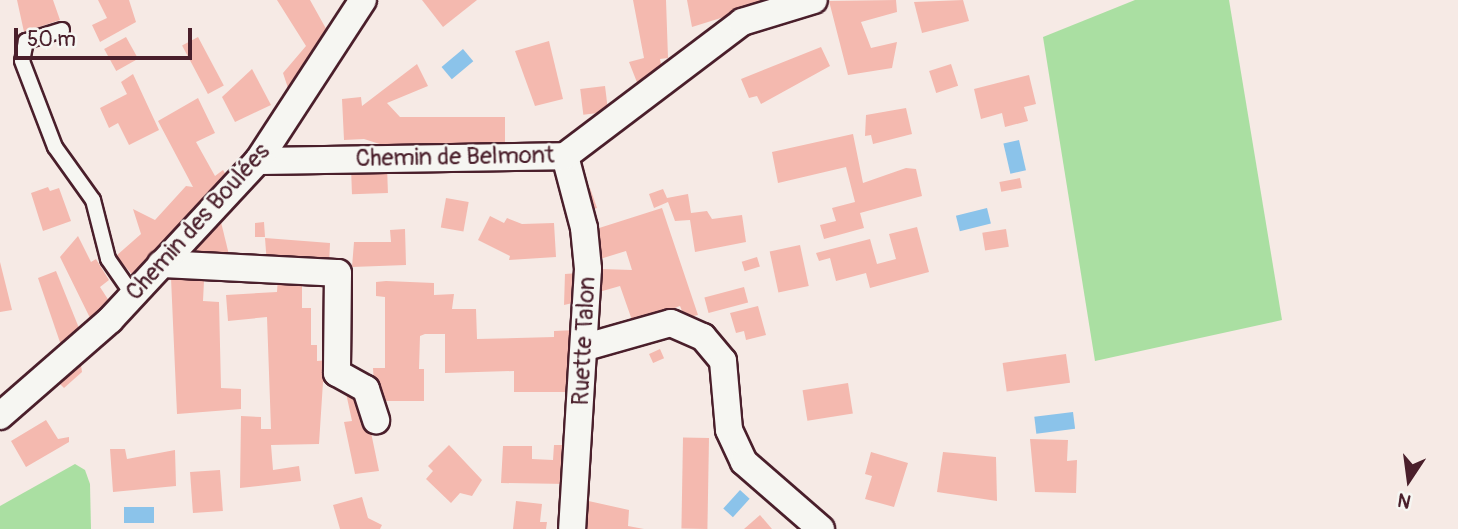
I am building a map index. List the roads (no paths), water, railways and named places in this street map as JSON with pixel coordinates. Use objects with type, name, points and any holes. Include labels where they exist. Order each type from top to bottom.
[{"type":"street","name":"Chemin des Boulées","points":[[0,416],[133,295],[258,161],[363,0]]},
{"type":"street","name":"Chemin de Belmont","points":[[258,161],[565,156],[741,22],[814,0]]},
{"type":"street","name":"Ruette Talon","points":[[565,156],[584,228],[588,269],[586,347],[572,529]]},
{"type":"street","points":[[161,264],[338,273],[337,373],[366,389],[376,420]]},
{"type":"street","points":[[586,347],[671,323],[703,337],[723,361],[729,430],[744,462],[821,529]]},
{"type":"lane","points":[[62,30],[26,41],[22,61],[55,146],[93,201],[108,260],[133,295]]},
{"type":"water","points":[[463,49],[473,61],[452,79],[442,67]]},
{"type":"water","points":[[1019,140],[1026,170],[1010,174],[1003,144]]},
{"type":"water","points":[[987,208],[991,224],[960,231],[956,216]]},
{"type":"water","points":[[1073,412],[1075,429],[1036,434],[1034,417]]},
{"type":"water","points":[[740,490],[750,499],[733,517],[723,509]]},
{"type":"water","points":[[124,507],[154,507],[154,523],[124,523]]}]
